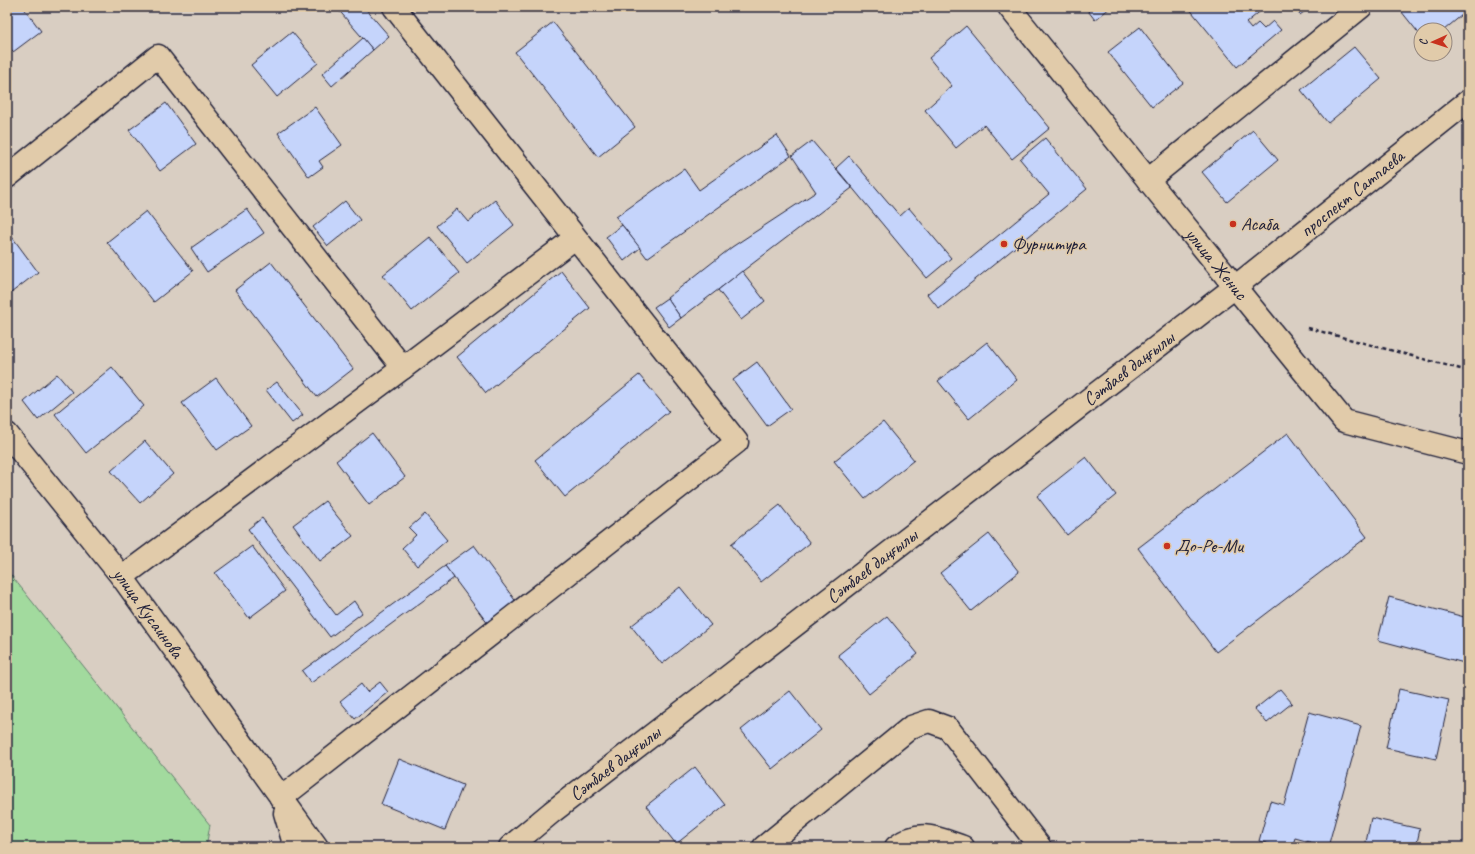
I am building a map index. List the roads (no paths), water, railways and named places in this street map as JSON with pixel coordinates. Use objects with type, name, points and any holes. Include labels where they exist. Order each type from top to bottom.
[{"type":"street","points":[[295,847],[281,798],[737,442],[394,7]]},
{"type":"street","name":"улица Женис","points":[[1009,7],[1344,421],[1468,453]]},
{"type":"street","points":[[1148,180],[1361,7]]},
{"type":"street","points":[[7,177],[158,56],[403,368]]},
{"type":"street","name":"проспект Сатпаева","points":[[1235,286],[1468,101]]},
{"type":"street","points":[[122,577],[575,238]]},
{"type":"street","name":"Сәтбаев даңғылы","points":[[510,847],[565,802],[1235,286]]},
{"type":"street","name":"улица Кусаинова","points":[[7,434],[122,577],[317,847]]},
{"type":"street","points":[[764,847],[911,727],[929,721],[948,728],[1040,847]]},
{"type":"street","points":[[896,847],[906,839],[929,835],[963,847]]},
{"type":"place","name":"Асаба","points":[[1233,224]]},
{"type":"place","name":"Фурнитура","points":[[1004,244]]},
{"type":"place","name":"До-Ре-Ми","points":[[1167,546]]}]
